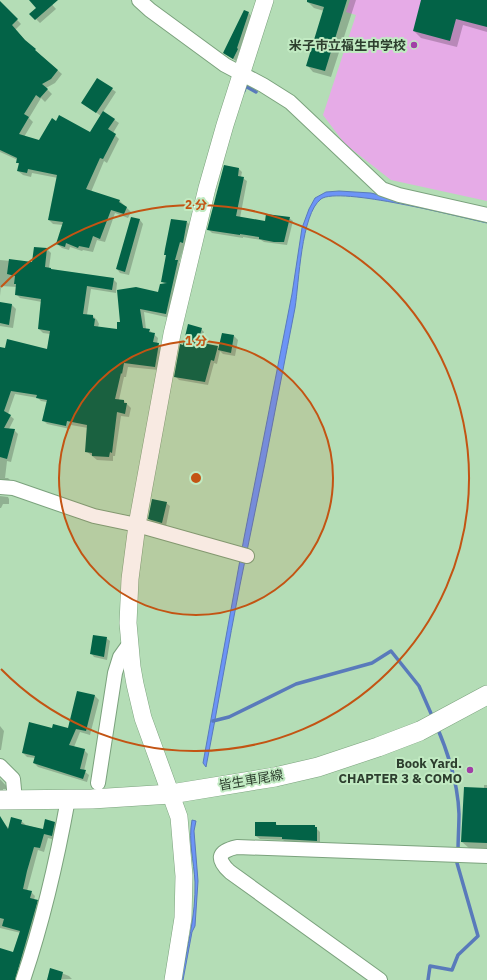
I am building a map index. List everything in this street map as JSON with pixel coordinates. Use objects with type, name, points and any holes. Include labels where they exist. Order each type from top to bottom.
[{"type":"main road","name":"皆生車尾線","points":[[8,800],[172,794],[275,777],[318,767],[420,731],[487,695]]},
{"type":"street","points":[[139,0],[225,65],[290,102],[382,189],[399,196],[487,215]]},
{"type":"street","points":[[172,980],[183,918],[184,876],[179,817],[172,794],[143,718],[135,684],[128,623],[130,579],[137,525],[173,329],[207,188],[241,73],[265,0]]},
{"type":"street","points":[[0,487],[13,488],[94,516],[137,525],[242,555]]},
{"type":"street","points":[[98,783],[115,673],[120,657],[130,643]]},
{"type":"street","points":[[0,766],[13,780],[8,800]]},
{"type":"street","points":[[23,980],[37,941],[68,799]]},
{"type":"street","points":[[380,980],[230,872],[224,866],[221,858],[222,854],[226,850],[238,847],[487,856]]},
{"type":"shaded area","points":[[350,0],[487,0],[487,201],[391,180],[345,144],[323,115],[356,15],[346,12]]},
{"type":"water","points":[[339,191],[371,193],[487,219],[487,223],[427,209],[351,196],[332,196],[321,199],[314,207],[305,233],[295,308],[240,585],[206,767],[203,763],[244,538],[292,294],[302,228],[315,198],[326,192]]},
{"type":"water","points":[[192,820],[196,821],[194,831],[198,881],[195,926],[192,932],[183,980],[181,980],[191,931],[195,894],[191,843]]},
{"type":"building","points":[[29,0],[58,0],[35,20],[29,14],[36,8]]},
{"type":"building","points":[[307,0],[347,0],[325,71],[306,66],[324,7],[307,2]]},
{"type":"building","points":[[421,0],[487,0],[487,27],[456,19],[450,41],[413,31]]},
{"type":"building","points":[[0,1],[18,19],[12,25],[25,40],[36,49],[35,50],[58,70],[51,79],[42,84],[48,89],[40,98],[36,95],[24,114],[29,117],[19,134],[39,140],[52,118],[56,121],[59,115],[90,132],[103,111],[115,119],[108,129],[116,134],[103,159],[100,158],[86,189],[120,200],[119,202],[127,207],[124,214],[111,210],[100,239],[93,236],[89,248],[79,246],[78,248],[66,243],[65,247],[56,244],[63,222],[48,220],[57,175],[28,169],[27,173],[17,171],[19,163],[16,163],[17,158],[0,150]]},
{"type":"building","points":[[244,10],[249,12],[237,48],[238,49],[233,59],[223,53]]},
{"type":"building","points":[[97,78],[113,88],[96,113],[81,103]]},
{"type":"building","points":[[224,165],[239,168],[238,176],[244,177],[236,216],[265,221],[266,214],[290,217],[284,242],[274,242],[259,239],[259,237],[207,230]]},
{"type":"building","points":[[131,217],[140,219],[125,272],[116,269]]},
{"type":"building","points":[[171,219],[187,221],[183,243],[180,242],[175,260],[178,260],[166,314],[140,309],[143,328],[150,329],[149,332],[155,333],[153,342],[159,343],[155,367],[124,363],[115,399],[124,400],[124,403],[127,403],[125,414],[117,412],[112,453],[110,452],[109,457],[92,456],[92,453],[85,452],[87,425],[67,421],[66,426],[42,421],[47,400],[36,398],[37,395],[11,391],[4,411],[11,415],[4,428],[15,429],[7,459],[0,457],[0,347],[5,348],[7,339],[47,349],[50,331],[38,329],[41,299],[15,295],[15,276],[7,274],[9,259],[32,262],[34,247],[47,248],[45,267],[114,278],[112,290],[87,286],[83,314],[93,315],[93,318],[95,319],[94,326],[117,329],[117,322],[120,322],[117,290],[136,287],[158,292],[160,284],[167,283],[161,282],[166,255],[164,255]]},
{"type":"building","points":[[0,302],[12,304],[9,325],[0,323]]},
{"type":"building","points":[[188,324],[202,328],[198,342],[218,346],[214,361],[211,360],[205,382],[174,377],[180,344],[183,345]]},
{"type":"building","points":[[222,333],[234,335],[231,353],[218,350]]},
{"type":"building","points":[[152,499],[167,502],[162,523],[148,519]]},
{"type":"building","points":[[93,635],[107,637],[104,657],[90,654]]},
{"type":"building","points":[[77,691],[95,695],[86,731],[76,729],[69,745],[85,749],[80,769],[86,770],[83,779],[33,763],[35,756],[22,753],[29,722],[52,728],[53,724],[68,728]]},
{"type":"building","points":[[464,787],[487,788],[487,843],[461,842]]},
{"type":"building","points":[[0,816],[8,829],[11,817],[22,820],[21,824],[43,829],[45,819],[55,822],[52,836],[44,834],[40,848],[34,847],[27,871],[23,889],[32,891],[30,898],[38,900],[15,980],[0,980],[0,948],[13,952],[20,931],[2,926],[4,919],[0,918]]},
{"type":"building","points":[[255,822],[276,822],[276,825],[315,825],[315,827],[317,827],[317,841],[255,836]]},
{"type":"building","points":[[50,968],[63,972],[61,980],[47,980]]},
{"type":"waterway","points":[[244,91],[247,87],[256,92]]},
{"type":"waterway","points":[[213,721],[229,717],[296,684],[372,663],[391,651],[419,686],[433,718]]},
{"type":"waterway","points":[[437,727],[449,759],[457,792],[459,814],[458,851]]},
{"type":"waterway","points":[[428,980],[430,966],[452,970],[458,955],[478,936],[457,863]]},
{"type":"place","name":"米子市立福生中学校","points":[[414,45]]},
{"type":"place","name":"Book Yard. CHAPTER 3 & COMO","points":[[470,770]]}]
